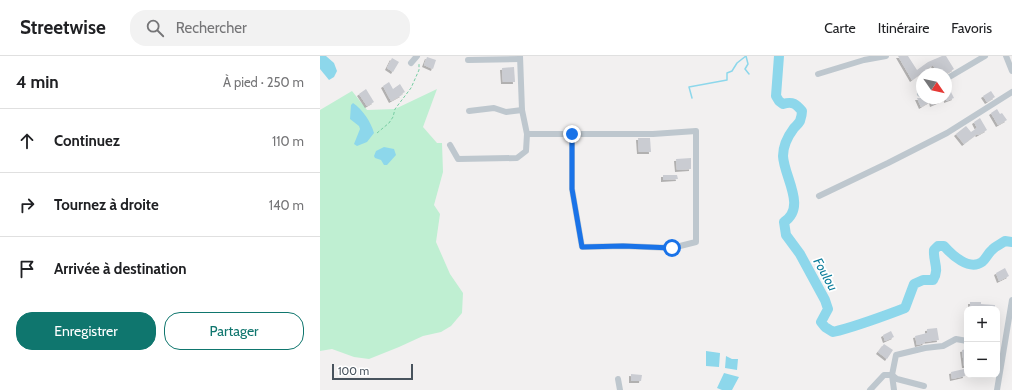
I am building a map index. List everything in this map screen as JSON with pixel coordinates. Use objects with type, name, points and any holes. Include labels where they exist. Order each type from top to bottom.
[{"type":"street","points":[[411,63],[417,56]]},
{"type":"street","points":[[818,74],[864,60],[886,56]]},
{"type":"street","points":[[952,75],[985,56]]},
{"type":"street","points":[[1006,56],[1012,71]]},
{"type":"street","points":[[450,145],[458,159],[517,158],[526,151],[527,134],[522,110],[520,57],[468,60]]},
{"type":"street","points":[[818,196],[947,133],[1012,92]]},
{"type":"street","points":[[468,111],[494,108],[506,112],[522,110]]},
{"type":"street","points":[[527,134],[572,134],[653,134],[696,131],[696,242],[672,248],[623,246],[582,247],[572,189],[572,134]]},
{"type":"street","points":[[1000,345],[1012,300]]},
{"type":"street","points":[[894,390],[892,375],[896,355],[925,348],[943,346],[956,340],[964,341]]},
{"type":"street","points":[[870,390],[884,375],[892,375],[897,378],[924,386]]},
{"type":"street","points":[[997,390],[998,378]]},
{"type":"street","points":[[618,379],[620,390]]},
{"type":"path","points":[[377,133],[389,123],[393,117],[395,109],[411,88],[419,70],[419,63]]},
{"type":"green space","points":[[437,89],[423,127],[437,143],[442,143],[443,172],[434,205],[440,214],[436,242],[450,274],[463,293],[462,313],[451,326],[441,332],[423,336],[369,359],[354,357],[332,349],[320,351],[320,110],[352,91],[367,110],[395,109]]},
{"type":"water","points":[[320,56],[326,56],[334,63],[337,71],[334,77],[329,80],[320,69]]},
{"type":"water","points":[[353,103],[366,116],[374,133],[367,142],[357,146],[354,144],[360,129],[359,126],[350,119],[351,105]]},
{"type":"water","points":[[384,147],[394,149],[396,155],[387,165],[384,165],[381,160],[375,158],[374,156],[376,151]]},
{"type":"water","points":[[706,351],[720,353],[719,367],[706,366]]},
{"type":"water","points":[[726,356],[732,359],[738,359],[737,370],[725,368]]},
{"type":"water","points":[[724,373],[739,377],[732,390],[722,390],[717,388]]},
{"type":"building","points":[[898,56],[908,56],[916,68],[916,77],[912,80]]},
{"type":"building","points":[[942,56],[946,56],[954,69],[952,70],[952,68],[935,68],[933,65],[929,68],[920,68],[928,62]]},
{"type":"building","points":[[427,57],[436,60],[433,69],[424,65]]},
{"type":"building","points":[[392,58],[399,62],[393,72],[387,68]]},
{"type":"building","points":[[514,67],[515,82],[503,82],[502,68]]},
{"type":"building","points":[[389,82],[393,89],[400,84],[405,92],[391,101],[383,86]]},
{"type":"building","points":[[366,89],[374,102],[367,106],[359,94]]},
{"type":"building","points":[[991,91],[995,97],[987,102],[983,96]]},
{"type":"building","points":[[997,109],[1007,120],[998,125],[991,113]]},
{"type":"building","points":[[980,118],[987,130],[978,135],[977,134],[964,144],[956,134],[966,126],[971,132],[977,128],[974,122]]},
{"type":"building","points":[[638,138],[650,138],[651,152],[639,152]]},
{"type":"building","points":[[691,158],[691,169],[677,170],[676,159]]},
{"type":"building","points":[[663,175],[677,175],[678,179],[663,180]]},
{"type":"building","points":[[1005,268],[1009,276],[999,281],[996,273]]},
{"type":"building","points":[[970,302],[981,302],[981,304],[995,305],[995,306],[970,306]]},
{"type":"building","points":[[937,328],[939,340],[924,342],[925,343],[917,345],[915,336],[927,333],[927,329]]},
{"type":"building","points":[[891,331],[894,337],[885,341],[883,335]]},
{"type":"building","points":[[884,344],[893,350],[887,359],[878,352]]},
{"type":"building","points":[[962,350],[964,350],[964,366]]},
{"type":"building","points":[[964,369],[964,376],[952,379],[951,372]]},
{"type":"building","points":[[631,374],[642,375],[641,381],[631,381]]},
{"type":"waterway","points":[[692,98],[689,87],[727,80],[727,73],[732,71],[737,63],[746,56],[748,64],[745,69],[749,74]]},
{"type":"waterway","name":"Foulou","points":[[779,56],[776,96],[783,104],[794,104],[802,111],[800,121],[788,137],[783,152],[784,164],[794,200],[794,208],[791,216],[784,222],[786,235],[800,254],[825,300],[828,309],[821,322],[825,327],[833,332],[905,308],[914,284],[923,280],[933,280],[936,272],[934,250],[938,246],[944,246],[951,254],[961,261],[972,265],[982,262],[996,246],[1005,241],[1012,242]]},
{"type":"route","points":[[572,134],[572,189],[582,247],[623,246],[672,248]]}]
